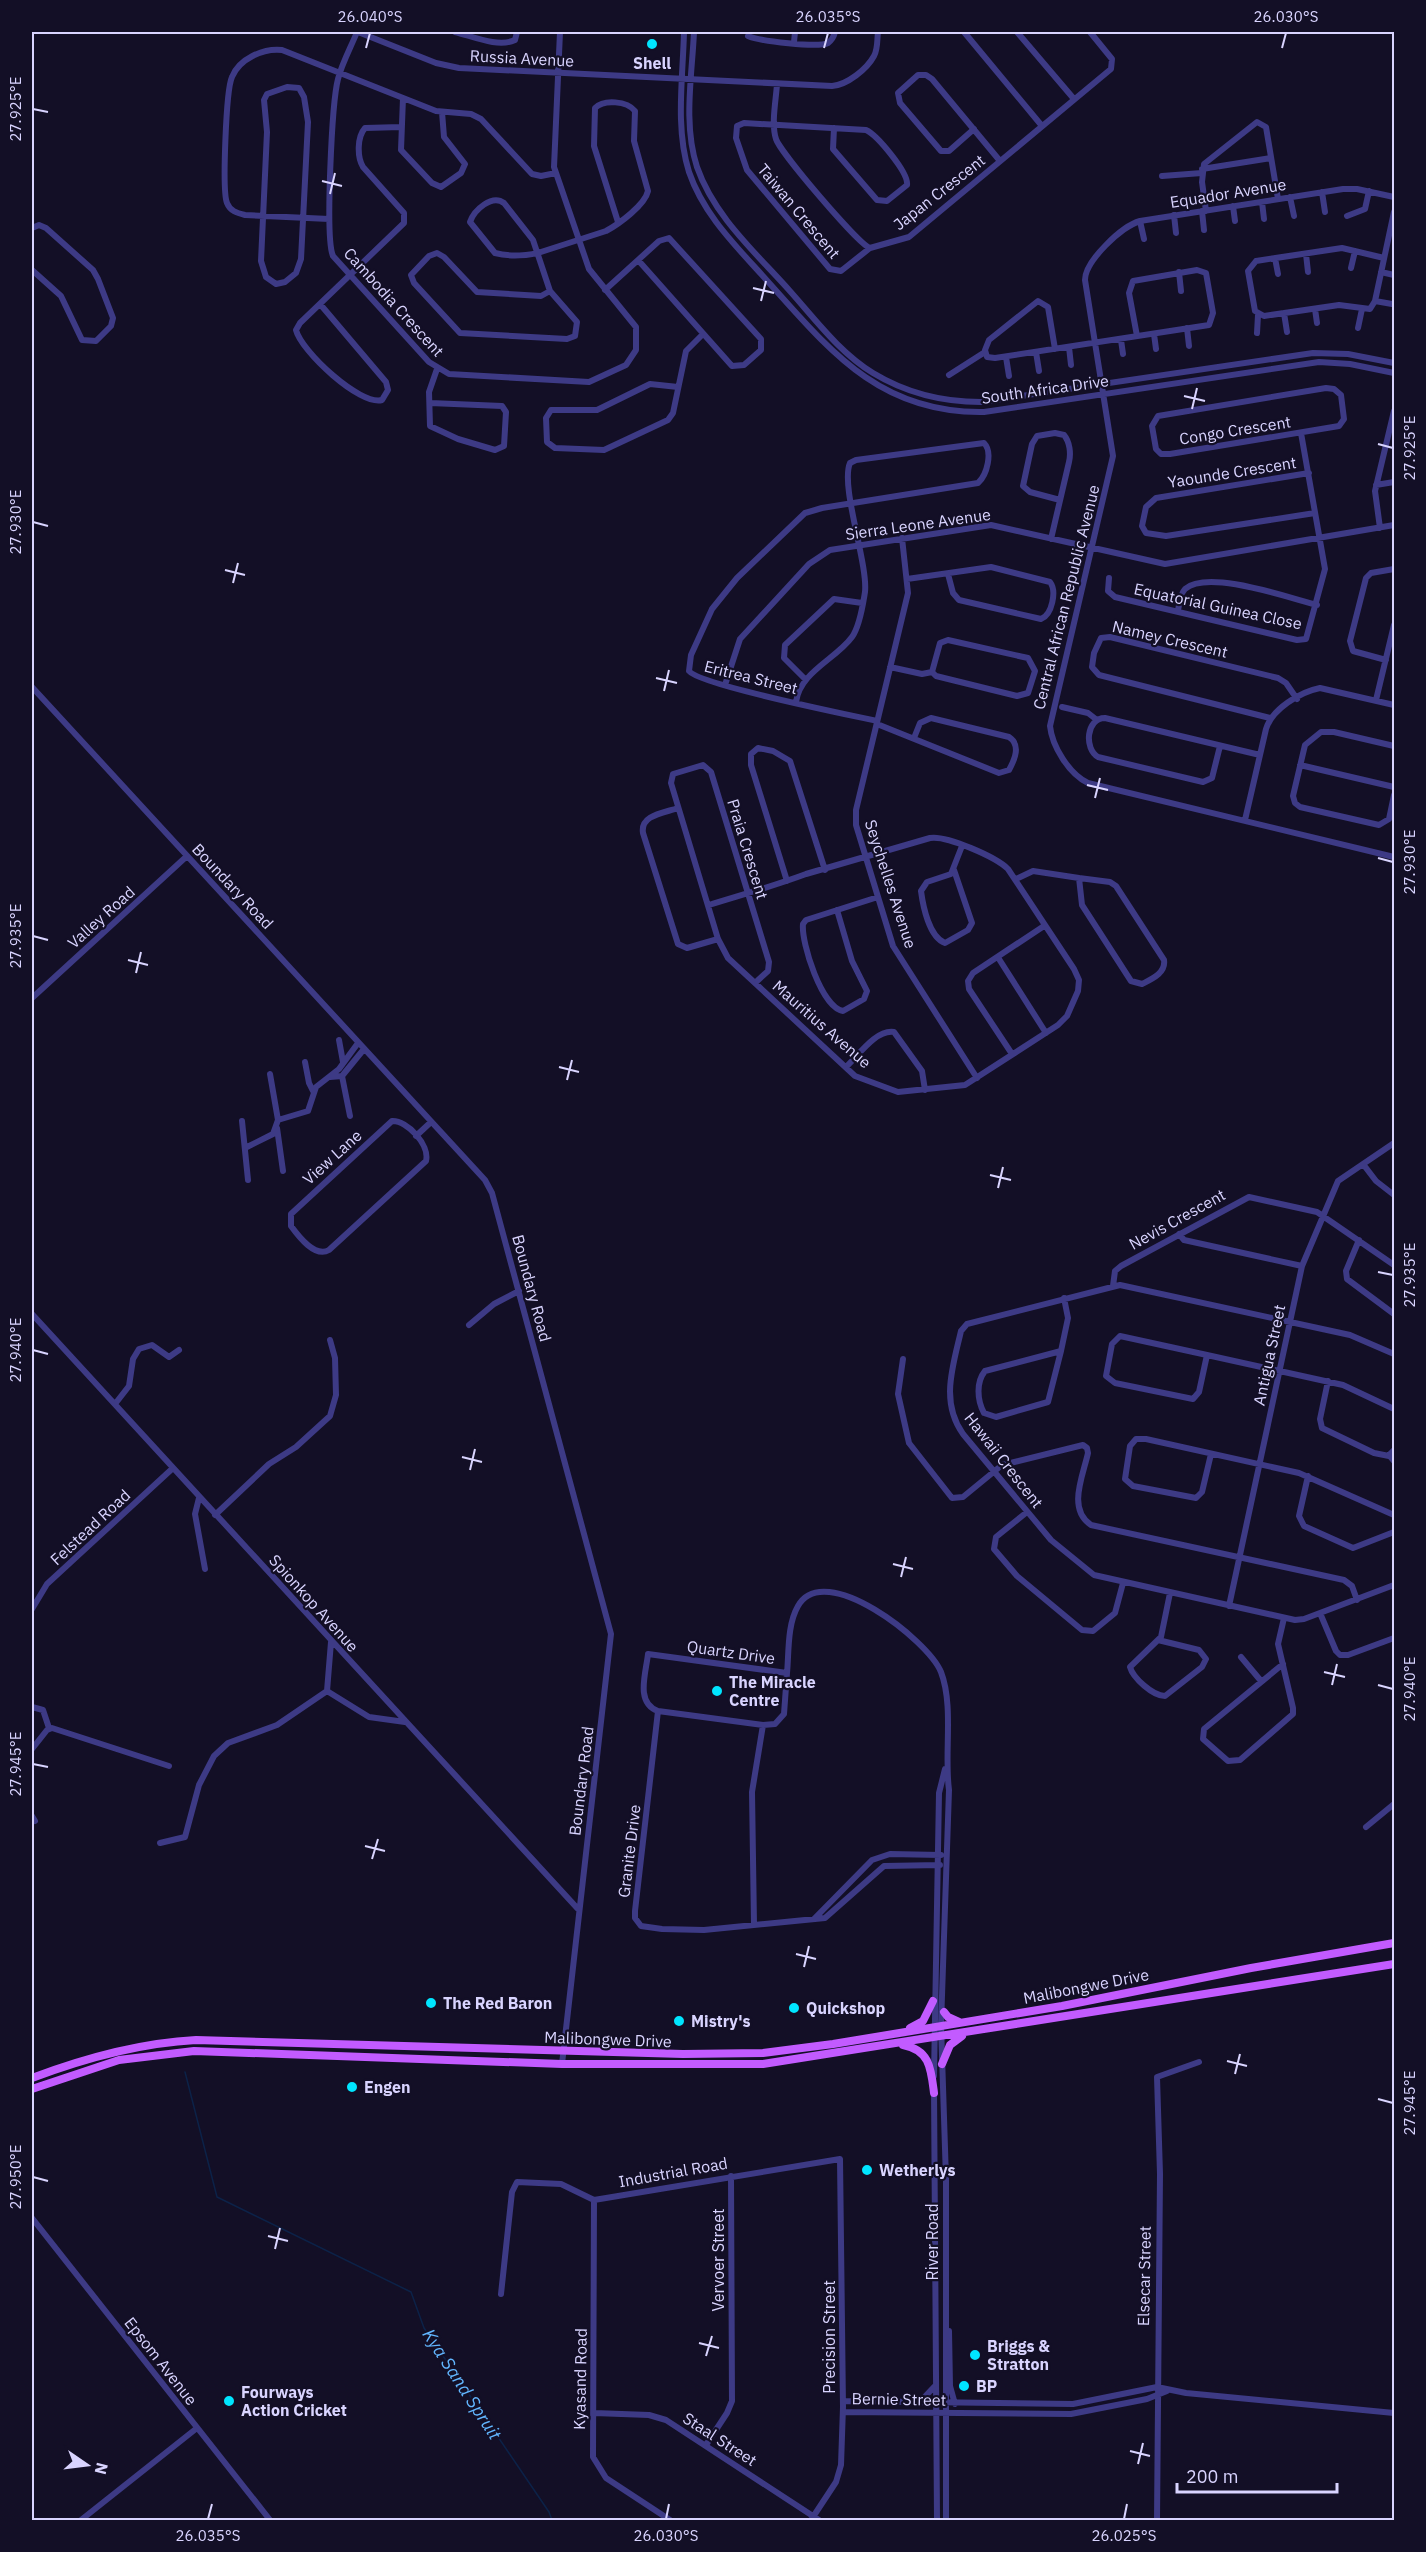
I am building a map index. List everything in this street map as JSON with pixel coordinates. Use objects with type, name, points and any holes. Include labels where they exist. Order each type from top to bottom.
[{"type":"main road","name":"Malibongwe Drive","points":[[32,2078],[85,2059],[149,2044],[196,2040],[563,2051],[763,2054],[1062,2006],[1286,1961],[1395,1943]]},
{"type":"main road","name":"Malibongwe Drive","points":[[32,2089],[119,2060],[194,2051],[562,2064],[763,2064],[1395,1964]]},
{"type":"main road","points":[[895,2034],[923,2021],[933,2001]]},
{"type":"main road","points":[[944,2012],[948,2018],[960,2022]]},
{"type":"main road","points":[[942,2064],[951,2044],[968,2033]]},
{"type":"main road","points":[[898,2044],[919,2049],[927,2058],[934,2093]]},
{"type":"street","name":"Cambodia Crescent","points":[[358,32],[340,72],[336,91],[329,219],[331,252],[350,276],[437,369],[458,376],[592,381],[615,372],[633,355],[637,332],[633,321],[589,269],[556,173],[560,32]]},
{"type":"street","name":"Russia Avenue","points":[[358,32],[446,66],[834,86],[844,83],[874,56],[878,32]]},
{"type":"street","points":[[455,32],[487,40],[507,42],[515,40],[518,32]]},
{"type":"street","name":"South Africa Drive","points":[[684,32],[682,79],[684,152],[691,176],[707,209],[730,240],[815,334],[855,372],[903,398],[931,407],[963,411],[999,411],[1318,362],[1350,364],[1395,373]]},
{"type":"street","name":"South Africa Drive","points":[[694,32],[692,142],[699,172],[712,199],[739,235],[832,339],[853,359],[899,386],[927,396],[958,401],[998,401],[1313,353],[1348,354],[1395,363]]},
{"type":"street","points":[[794,42],[795,32]]},
{"type":"street","points":[[748,36],[763,41],[826,44],[835,32]]},
{"type":"street","points":[[964,32],[1042,126]]},
{"type":"street","points":[[1017,32],[1074,99]]},
{"type":"street","name":"Japan Crescent","points":[[870,248],[909,237],[1112,65],[1112,58],[1090,32]]},
{"type":"street","points":[[329,219],[303,221],[234,212],[225,199],[230,88],[234,74],[254,55],[274,49],[290,52],[442,112],[468,113],[478,117],[532,174],[541,176],[556,173]]},
{"type":"street","points":[[974,129],[949,151],[939,150],[900,104],[898,93],[918,75],[926,75],[974,129],[1000,161]]},
{"type":"street","points":[[777,84],[775,138],[861,243],[870,248]]},
{"type":"street","points":[[293,86],[302,91],[308,111],[300,266],[285,282],[276,284],[268,280],[262,268],[263,216],[267,132],[264,100],[270,92],[293,86]]},
{"type":"street","points":[[403,98],[400,143],[403,153],[435,185],[443,187],[461,173],[465,164],[444,137],[442,112]]},
{"type":"street","points":[[550,291],[541,296],[477,292],[444,257],[436,253],[429,256],[411,276],[448,321],[463,334],[573,338],[577,332],[577,322],[550,291],[539,253],[529,232],[500,201],[491,200],[471,218],[471,226],[495,253],[522,255],[539,253],[606,231],[618,222],[644,199],[648,191],[634,141],[634,111],[626,104],[601,103],[595,108],[594,146],[618,222]]},
{"type":"street","points":[[1204,230],[1202,171],[1209,157],[1257,122],[1266,127],[1278,199]]},
{"type":"street","name":"Taiwan Crescent","points":[[775,124],[744,123],[736,129],[747,170],[832,271],[841,271],[870,248]]},
{"type":"street","points":[[775,124],[863,129],[872,133],[906,174],[907,185],[887,201],[875,198],[833,149],[831,144],[834,128]]},
{"type":"street","points":[[320,304],[386,382],[388,390],[382,400],[374,401],[343,384],[300,340],[296,333],[298,325],[320,304],[350,276],[403,225],[406,218],[402,210],[361,165],[360,134],[363,129],[372,126],[401,127]]},
{"type":"street","points":[[1162,176],[1271,158]]},
{"type":"street","name":"Equador Avenue","points":[[1086,270],[1094,257],[1129,227],[1140,221],[1349,189],[1395,197]]},
{"type":"street","points":[[1347,216],[1365,209],[1369,191]]},
{"type":"street","points":[[1322,192],[1325,212]]},
{"type":"street","points":[[1290,197],[1294,216]]},
{"type":"street","points":[[1262,202],[1264,219]]},
{"type":"street","points":[[1233,206],[1235,220]]},
{"type":"street","points":[[1258,315],[1284,314],[1339,305],[1370,309],[1375,301],[1384,258],[1391,241],[1395,212]]},
{"type":"street","points":[[1174,215],[1176,233]]},
{"type":"street","points":[[1140,221],[1144,238]]},
{"type":"street","points":[[32,228],[39,225],[46,228],[91,268],[112,312],[113,322],[96,341],[83,341],[61,296],[32,270]]},
{"type":"street","points":[[605,290],[638,260],[662,239],[671,239],[761,339],[762,348],[744,365],[736,367],[703,334],[638,260]]},
{"type":"street","points":[[1257,333],[1258,315],[1254,305],[1249,268],[1256,261],[1339,249],[1384,258]]},
{"type":"street","points":[[1351,268],[1355,251]]},
{"type":"street","points":[[1306,254],[1308,272]]},
{"type":"street","points":[[1275,258],[1278,274]]},
{"type":"street","name":"Central African Republic Avenue","points":[[1086,270],[1102,395],[1113,456],[1051,719],[1050,731],[1054,741],[1071,770],[1084,781],[1395,857]]},
{"type":"street","points":[[985,352],[990,358],[1006,357],[1121,340],[1211,324],[1214,314],[1206,273],[1197,270],[1179,272],[1138,279],[1131,283],[1130,292],[1137,336]]},
{"type":"street","points":[[1179,272],[1181,291]]},
{"type":"street","points":[[1381,272],[1395,274]]},
{"type":"street","points":[[949,375],[985,352],[989,340],[1038,301],[1048,307],[1055,349]]},
{"type":"street","points":[[1375,301],[1392,304]]},
{"type":"street","points":[[1315,309],[1317,323]]},
{"type":"street","points":[[1358,328],[1362,309]]},
{"type":"street","points":[[1284,314],[1287,332]]},
{"type":"street","points":[[1187,328],[1189,346]]},
{"type":"street","points":[[678,387],[650,384],[597,410],[551,410],[546,418],[547,442],[555,448],[599,450],[612,448],[670,418],[678,387],[686,350],[703,334]]},
{"type":"street","points":[[1154,334],[1156,349]]},
{"type":"street","points":[[1121,340],[1123,354]]},
{"type":"street","points":[[1069,347],[1071,365]]},
{"type":"street","points":[[1036,352],[1039,371]]},
{"type":"street","points":[[1006,357],[1009,376]]},
{"type":"street","points":[[430,402],[503,407],[506,412],[504,446],[495,450],[432,428],[428,419],[431,385],[437,369]]},
{"type":"street","name":"Congo Crescent","points":[[1326,388],[1337,390],[1342,399],[1344,417],[1342,424],[1301,433],[1164,455],[1156,449],[1152,426],[1155,418],[1164,415],[1326,388]]},
{"type":"street","points":[[1380,528],[1375,497],[1376,485],[1395,411]]},
{"type":"street","points":[[1051,539],[1070,460],[1068,441],[1059,433],[1038,436],[1032,444],[1023,486],[1030,492],[1060,500]]},
{"type":"street","name":"Equatorial Guinea Close","points":[[1109,578],[1108,591],[1115,597],[1300,640],[1309,635],[1325,572],[1301,433]]},
{"type":"street","points":[[796,702],[798,692],[806,680],[853,636],[862,603],[865,589],[852,504],[849,466],[856,460],[976,442],[985,444],[989,451],[983,476],[978,483],[852,504]]},
{"type":"street","name":"Yaounde Crescent","points":[[1308,473],[1156,498],[1146,507],[1142,526],[1146,533],[1166,536],[1315,513]]},
{"type":"street","points":[[1376,485],[1395,482]]},
{"type":"street","name":"Eritrea Street","points":[[852,504],[805,513],[737,578],[712,609],[691,655],[688,669],[695,677],[877,723],[914,738],[1003,773],[1011,767],[1016,748],[1015,742],[1009,736],[931,718],[921,721],[914,738]]},
{"type":"street","name":"Sierra Leone Avenue","points":[[725,685],[737,644],[767,609],[822,553],[858,545],[991,525],[1165,564],[1395,525]]},
{"type":"street","name":"Seychelles Avenue","points":[[903,538],[908,593],[855,815],[857,832],[896,952],[977,1078]]},
{"type":"street","points":[[908,579],[994,567],[1047,581],[1054,589],[1048,614],[1041,619],[959,600],[954,595],[948,574]]},
{"type":"street","points":[[1386,660],[1353,651],[1350,641],[1366,578],[1371,573],[1395,569]]},
{"type":"street","points":[[1178,611],[1183,593],[1187,588],[1220,581],[1317,605]]},
{"type":"street","points":[[806,680],[784,658],[785,645],[834,599],[862,603]]},
{"type":"street","points":[[1376,700],[1395,625]]},
{"type":"street","name":"Namey Crescent","points":[[1270,718],[1099,675],[1092,667],[1097,642],[1103,637],[1114,638],[1278,678],[1286,683],[1297,699]]},
{"type":"street","points":[[890,667],[922,674],[932,672],[941,678],[1020,696],[1026,695],[1030,690],[1035,671],[1028,658],[948,640],[939,646],[932,672]]},
{"type":"street","name":"Boundary Road","points":[[32,687],[490,1188],[611,1632],[562,2064]]},
{"type":"street","points":[[1245,820],[1270,718],[1297,699],[1323,687],[1395,705]]},
{"type":"street","points":[[1062,707],[1088,713],[1097,720]]},
{"type":"street","points":[[1220,746],[1212,778],[1201,782],[1095,756],[1088,744],[1092,727],[1097,720],[1105,718],[1260,755]]},
{"type":"street","points":[[1395,746],[1325,731],[1307,742],[1293,796],[1295,803],[1300,807],[1383,824],[1389,819],[1395,795]]},
{"type":"street","points":[[787,881],[750,761],[751,754],[758,748],[773,751],[790,761],[825,870]]},
{"type":"street","name":"Praia Crescent","points":[[672,787],[671,778],[678,771],[698,765],[710,769],[769,964],[766,973],[755,983]]},
{"type":"street","points":[[1300,765],[1395,787]]},
{"type":"street","name":"Mauritius Avenue","points":[[672,787],[718,939],[725,956],[858,1078],[892,1091],[963,1086],[1046,1033],[1067,1016],[1079,985],[1074,969],[1044,926],[1016,879],[1003,864],[943,838],[933,837],[709,906]]},
{"type":"street","points":[[678,808],[644,821],[642,827],[646,844],[678,944],[687,948],[718,939]]},
{"type":"street","points":[[954,870],[972,922],[968,930],[945,943],[938,940],[932,930],[921,891],[927,882],[948,876],[954,870],[962,846]]},
{"type":"street","name":"Valley Road","points":[[32,998],[187,856]]},
{"type":"street","points":[[1016,879],[1033,871],[1110,882],[1116,886],[1164,960],[1162,972],[1143,984],[1131,981],[1082,905],[1079,878]]},
{"type":"street","points":[[837,910],[852,961],[867,991],[864,999],[843,1011],[833,1007],[820,988],[802,929],[806,920],[837,910],[878,897]]},
{"type":"street","points":[[1012,1054],[968,984],[973,973],[999,959],[1044,926]]},
{"type":"street","points":[[999,959],[1046,1033]]},
{"type":"street","points":[[846,1067],[872,1042],[886,1032],[894,1032],[922,1071],[925,1090]]},
{"type":"street","points":[[339,1040],[345,1064]]},
{"type":"street","points":[[350,1116],[342,1076],[345,1064],[358,1043]]},
{"type":"street","points":[[245,1148],[270,1136],[277,1124],[308,1111],[314,1091],[364,1049]]},
{"type":"street","points":[[305,1062],[309,1083],[314,1091]]},
{"type":"street","points":[[270,1074],[283,1171]]},
{"type":"street","points":[[330,1077],[342,1076]]},
{"type":"street","name":"View Lane","points":[[392,1120],[402,1122],[416,1136],[427,1154],[424,1162],[327,1252],[317,1251],[301,1242],[291,1224],[290,1216],[296,1208],[392,1120]]},
{"type":"street","points":[[242,1122],[248,1180]]},
{"type":"street","points":[[416,1136],[431,1122]]},
{"type":"street","name":"Antigua Street","points":[[1228,1606],[1302,1266],[1338,1180],[1395,1143]]},
{"type":"street","points":[[1363,1164],[1376,1181],[1394,1194]]},
{"type":"street","name":"Nevis Crescent","points":[[1113,1286],[1118,1268],[1249,1197],[1305,1209],[1322,1216],[1395,1265]]},
{"type":"street","points":[[1179,1234],[1184,1240],[1302,1266]]},
{"type":"street","points":[[1359,1240],[1347,1268],[1346,1277],[1395,1314]]},
{"type":"street","name":"Hawaii Crescent","points":[[1395,1354],[1350,1335],[1125,1286],[1113,1286],[969,1323],[961,1331],[949,1389],[951,1408],[957,1426],[1053,1543],[1099,1578],[1302,1620],[1395,1586]]},
{"type":"street","points":[[470,1325],[494,1304],[519,1291]]},
{"type":"street","points":[[1061,1351],[985,1371],[981,1377],[978,1393],[984,1413],[996,1417],[1048,1402],[1061,1351],[1068,1321],[1064,1298]]},
{"type":"street","name":"Spionkop Avenue","points":[[32,1314],[578,1909]]},
{"type":"street","points":[[1207,1355],[1199,1392],[1193,1399],[1112,1382],[1106,1376],[1112,1344],[1120,1336],[1328,1381],[1395,1409]]},
{"type":"street","points":[[215,1515],[268,1464],[296,1447],[330,1416],[336,1395],[335,1358],[330,1340]]},
{"type":"street","points":[[115,1404],[129,1386],[133,1359],[139,1349],[152,1345],[169,1357],[179,1350]]},
{"type":"street","points":[[903,1359],[898,1394],[908,1440],[916,1455],[948,1493],[956,1499],[963,1497],[1005,1464],[1083,1445],[1087,1448],[1088,1453],[1078,1503],[1081,1516],[1088,1523],[1344,1580],[1352,1586],[1357,1600]]},
{"type":"street","points":[[1328,1381],[1320,1419],[1322,1428],[1374,1453],[1392,1458],[1395,1450]]},
{"type":"street","points":[[1211,1454],[1202,1492],[1198,1497],[1133,1486],[1125,1479],[1130,1446],[1136,1439],[1211,1454],[1259,1464],[1308,1476],[1395,1515]]},
{"type":"street","name":"Felstead Road","points":[[32,1609],[47,1584],[173,1468]]},
{"type":"street","points":[[1308,1476],[1299,1516],[1304,1526],[1353,1548],[1395,1532]]},
{"type":"street","points":[[199,1498],[195,1514],[205,1569]]},
{"type":"street","points":[[1027,1512],[996,1537],[994,1548],[1022,1581],[1082,1630],[1093,1631],[1113,1616],[1123,1583]]},
{"type":"street","points":[[787,1673],[792,1621],[798,1605],[812,1593],[832,1591],[868,1605],[893,1620],[940,1670],[946,1693],[946,1766]]},
{"type":"street","points":[[1158,1640],[1199,1650],[1206,1659],[1202,1667],[1165,1696],[1156,1694],[1130,1669],[1133,1661],[1158,1640],[1170,1593]]},
{"type":"street","points":[[1320,1613],[1336,1651],[1340,1655],[1348,1655],[1395,1638]]},
{"type":"street","points":[[1283,1664],[1205,1727],[1202,1733],[1203,1739],[1230,1762],[1240,1760],[1293,1714],[1283,1664],[1278,1643],[1284,1618]]},
{"type":"street","points":[[327,1691],[331,1642]]},
{"type":"street","name":"Quartz Drive","points":[[658,1711],[648,1707],[643,1699],[648,1654],[787,1673],[784,1714],[775,1724],[763,1725]]},
{"type":"street","points":[[1241,1657],[1261,1681]]},
{"type":"street","points":[[327,1691],[369,1717],[405,1722]]},
{"type":"street","points":[[160,1843],[184,1837],[200,1785],[210,1763],[221,1749],[242,1736],[277,1725],[327,1691]]},
{"type":"street","points":[[32,1707],[43,1710],[49,1728]]},
{"type":"street","points":[[658,1711],[763,1725],[752,1792],[754,1925]]},
{"type":"street","name":"Granite Drive","points":[[658,1711],[635,1918],[641,1926],[704,1930],[825,1918],[884,1866],[948,1864]]},
{"type":"street","points":[[49,1728],[169,1766]]},
{"type":"street","points":[[32,1749],[49,1728]]},
{"type":"street","name":"River Road","points":[[938,2026],[944,2012],[949,1790],[946,1766]]},
{"type":"street","name":"River Road","points":[[937,2520],[934,2414],[934,2093],[938,2026],[933,2001],[939,1793],[946,1766]]},
{"type":"street","points":[[1366,1827],[1395,1804]]},
{"type":"street","points":[[814,1918],[872,1860],[890,1854],[948,1855]]},
{"type":"street","name":"River Road","points":[[938,2038],[942,2064],[946,2179],[946,2520]]},
{"type":"street","name":"Elsecar Street","points":[[1157,2520],[1160,2174],[1157,2077],[1199,2062]]},
{"type":"street","name":"Precision Street","points":[[814,2519],[839,2473],[843,2412],[842,2166],[840,2158],[826,2161]]},
{"type":"street","name":"Industrial Road","points":[[594,2200],[826,2161]]},
{"type":"street","name":"Vervoer Street","points":[[706,2445],[728,2413],[732,2401],[731,2176]]},
{"type":"street","points":[[501,2294],[513,2192],[518,2182],[561,2184],[594,2200]]},
{"type":"street","name":"Kyasand Road","points":[[594,2200],[593,2457],[600,2472],[616,2486],[670,2520]]},
{"type":"street","name":"Epsom Avenue","points":[[32,2218],[270,2520]]},
{"type":"street","points":[[946,2319],[950,2343],[950,2386],[955,2404]]},
{"type":"street","points":[[919,2404],[935,2385]]},
{"type":"street","points":[[1157,2387],[1167,2391],[1395,2413]]},
{"type":"street","name":"Bernie Street","points":[[843,2401],[919,2404],[1076,2403],[1157,2387]]},
{"type":"street","name":"Bernie Street","points":[[843,2412],[1077,2413],[1157,2397],[1167,2391]]},
{"type":"street","name":"Staal Street","points":[[594,2413],[657,2416],[706,2445],[814,2519]]},
{"type":"street","points":[[81,2520],[197,2428]]},
{"type":"waterway","name":"Kya Sand Spruit","points":[[185,2072],[217,2197],[411,2292],[424,2328],[549,2512],[552,2520]]},
{"type":"place","name":"Shell","points":[[652,44]]},
{"type":"place","name":"The Miracle Centre","points":[[717,1691]]},
{"type":"place","name":"The Red Baron","points":[[431,2003]]},
{"type":"place","name":"Quickshop","points":[[794,2008]]},
{"type":"place","name":"Mistry's","points":[[679,2021]]},
{"type":"place","name":"Engen","points":[[352,2087]]},
{"type":"place","name":"Wetherlys","points":[[867,2170]]},
{"type":"place","name":"Briggs & Stratton","points":[[975,2355]]},
{"type":"place","name":"BP","points":[[964,2386]]},
{"type":"place","name":"Fourways Action Cricket","points":[[229,2401]]}]
